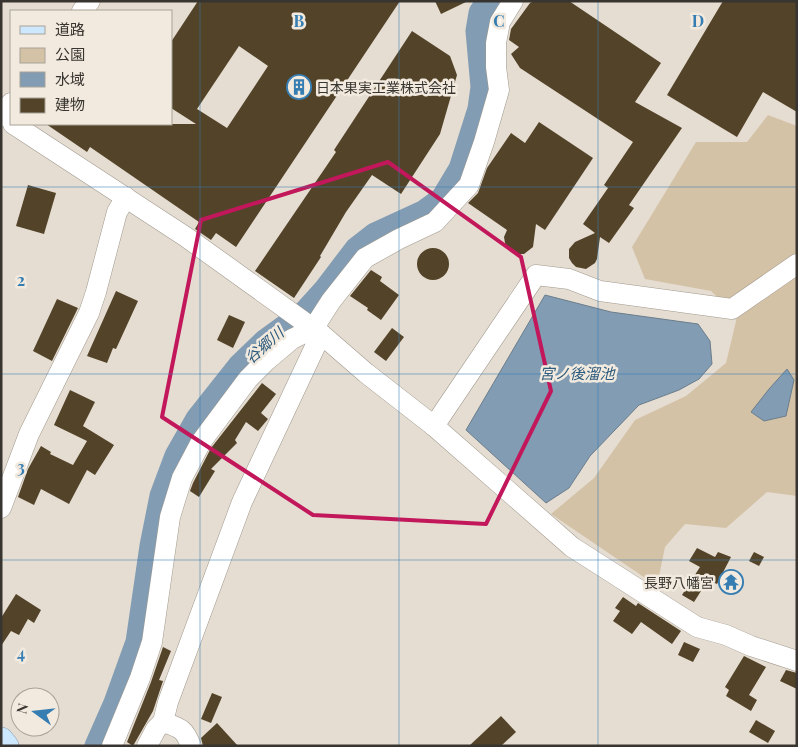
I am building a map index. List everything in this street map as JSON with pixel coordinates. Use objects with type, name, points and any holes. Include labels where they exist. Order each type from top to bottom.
[{"type":"main road","points":[[1,740],[6,746]]},
{"type":"street","points":[[147,746],[163,722],[168,702],[242,502],[313,329],[331,301],[365,258],[435,222],[469,185],[499,90],[496,67],[496,43],[500,22],[513,1]]},
{"type":"street","points":[[1,116],[10,104]]},
{"type":"street","points":[[15,125],[186,236],[313,329],[434,426],[572,546],[698,627],[726,634],[751,646],[797,661]]},
{"type":"street","points":[[1,508],[29,434],[89,313],[117,212],[126,197]]},
{"type":"street","points":[[434,426],[536,275],[569,280],[600,291],[732,309],[797,264]]},
{"type":"street","points":[[112,746],[140,678],[152,642],[170,517],[182,478],[201,442],[248,380],[266,361],[292,339],[313,329]]},
{"type":"street","points":[[163,722],[181,728],[191,746]]},
{"type":"highlighted area","points":[[388,162],[521,257],[551,391],[486,524],[313,515],[162,417],[201,220]]},
{"type":"green space","points":[[768,115],[797,126],[797,496],[767,492],[726,528],[685,524],[665,547],[657,586],[551,514],[594,478],[635,420],[686,396],[726,363],[737,317],[711,291],[645,279],[632,247],[696,142],[747,142]]},
{"type":"water","name":"宮ノ後溜池","points":[[545,295],[611,312],[698,324],[710,341],[712,364],[699,379],[679,390],[639,405],[590,456],[569,488],[546,503],[466,430]]},
{"type":"water","points":[[787,369],[794,380],[786,416],[764,421],[751,412]]},
{"type":"building","name":"日本果実工業株式会社","points":[[198,1],[400,1],[236,247],[216,233],[211,240],[195,229],[199,222],[90,147],[87,152],[47,125],[196,124],[172,109],[172,40]],"holes":[[[239,46],[268,66],[227,128],[197,109]]]},
{"type":"building","points":[[435,1],[468,1],[441,14]]},
{"type":"building","points":[[534,1],[569,1],[661,63],[635,102],[682,128],[629,205],[634,208],[609,243],[600,237],[597,259],[595,263],[586,269],[576,267],[572,263],[569,258],[569,249],[575,242],[595,233],[583,224],[608,188],[604,185],[633,142],[520,68],[511,54],[519,47],[509,40],[511,29],[530,3]]},
{"type":"building","points":[[723,1],[797,1],[797,112],[763,92],[737,137],[667,95]]},
{"type":"building","points":[[412,31],[450,56],[457,75],[440,134],[401,194],[372,175],[346,212],[321,257],[294,298],[255,271],[336,152],[334,150]]},
{"type":"building","points":[[539,122],[593,158],[545,230],[536,224],[533,247],[524,254],[515,254],[505,243],[504,237],[507,230],[468,203],[478,193],[487,168],[511,133],[525,143]]},
{"type":"building","points":[[28,185],[56,193],[44,234],[16,226]]},
{"type":"building","points":[[433,248],[444,253],[449,264],[444,275],[433,280],[422,275],[417,264],[422,253]]},
{"type":"building","points":[[371,270],[382,277],[380,281],[399,295],[381,320],[367,310],[368,308],[350,296]]},
{"type":"building","points":[[116,291],[138,301],[116,349],[113,348],[107,363],[87,356]]},
{"type":"building","points":[[57,299],[78,308],[52,361],[33,351]]},
{"type":"building","points":[[229,315],[245,322],[233,348],[217,340]]},
{"type":"building","points":[[392,328],[404,337],[386,361],[374,352]]},
{"type":"building","points":[[262,383],[276,394],[261,413],[268,419],[258,431],[246,422],[235,440],[237,443],[211,469],[215,471],[199,497],[190,491],[211,448]]},
{"type":"building","points":[[70,390],[95,402],[83,426],[114,445],[95,475],[87,470],[69,504],[41,489],[34,505],[18,497],[28,469],[41,446],[51,452],[50,454],[73,465],[87,441],[54,425]]},
{"type":"building","points":[[697,548],[715,557],[718,552],[731,557],[717,584],[708,580],[694,602],[682,595],[700,567],[689,561]]},
{"type":"building","points":[[754,552],[764,557],[759,566],[749,561]]},
{"type":"building","points":[[16,594],[41,610],[34,623],[28,619],[19,635],[11,631],[1,646],[1,618]]},
{"type":"building","points":[[623,597],[636,606],[638,603],[681,631],[672,644],[641,622],[632,634],[613,621],[620,611],[615,608]]},
{"type":"building","points":[[684,642],[700,649],[693,662],[678,655]]},
{"type":"building","points":[[163,647],[171,651],[159,680],[163,681],[153,711],[133,746],[127,742]]},
{"type":"building","points":[[744,656],[766,667],[749,695],[757,700],[751,711],[726,696],[729,690],[725,687]]},
{"type":"building","points":[[786,670],[797,673],[797,689],[780,681]]},
{"type":"building","points":[[212,693],[222,697],[211,723],[201,719]]},
{"type":"building","points":[[501,716],[516,732],[501,746],[469,746]]},
{"type":"building","points":[[756,720],[775,731],[768,743],[749,732]]},
{"type":"building","points":[[217,723],[238,746],[203,746],[201,738]]},
{"type":"waterway","name":"谷郷川","points":[[97,746],[116,703],[138,642],[152,546],[162,496],[177,456],[198,419],[240,366],[266,341],[306,312],[325,291],[357,249],[375,235],[425,212],[443,199],[461,169],[480,109],[483,87],[478,31],[481,13],[489,1]]},
{"type":"place","name":"日本果実工業株式会社","points":[[299,87]]},
{"type":"place","name":"長野八幡宮","points":[[731,582]]}]
